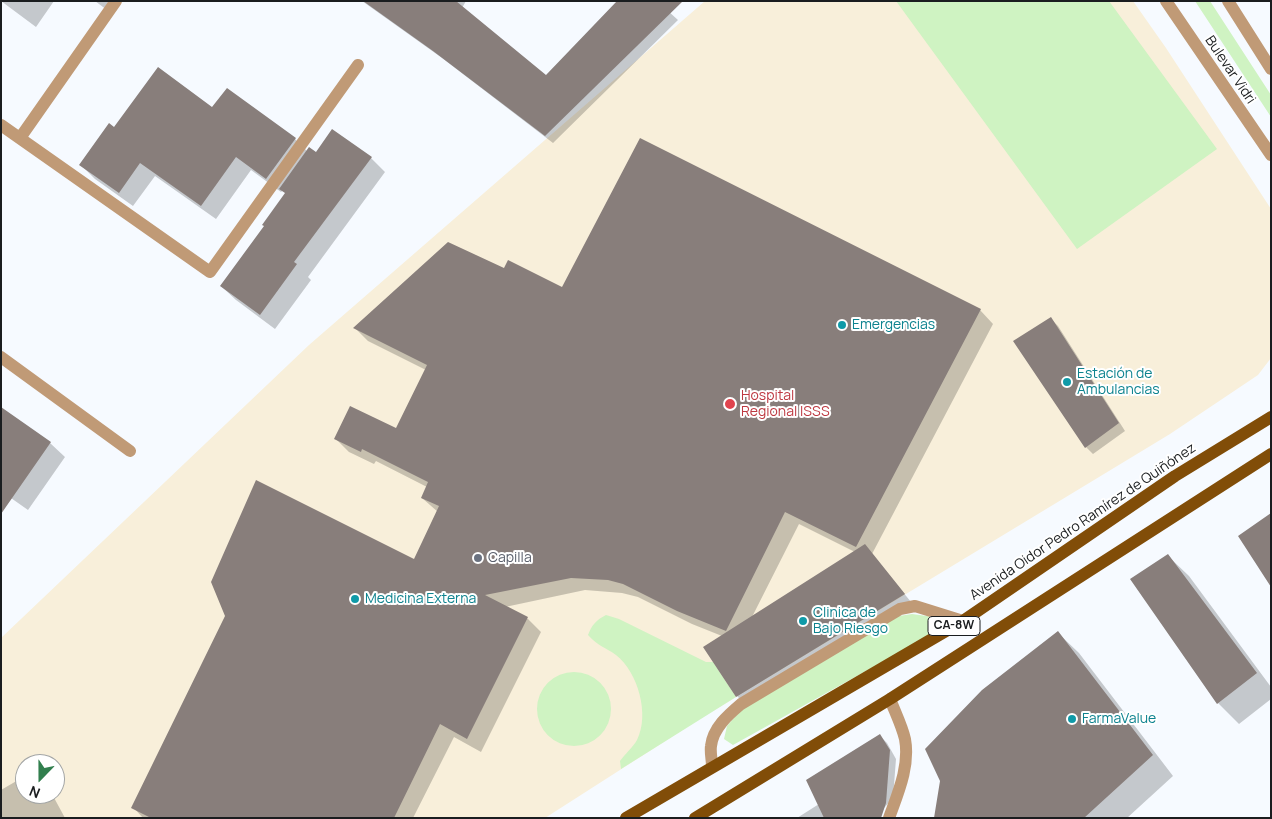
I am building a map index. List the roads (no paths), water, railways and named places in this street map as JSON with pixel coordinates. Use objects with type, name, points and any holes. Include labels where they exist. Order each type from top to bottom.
[{"type":"main road","name":"Avenida Oidor Pedro Ramírez de Quiñónez","points":[[626,818],[963,621],[1175,476],[1271,417]]},
{"type":"main road","name":"CA-8W","points":[[695,818],[890,699],[1271,454]]},
{"type":"street","points":[[20,138],[116,1]]},
{"type":"street","name":"Bulevar Vidri","points":[[1166,1],[1271,155]]},
{"type":"street","points":[[1228,1],[1271,69]]},
{"type":"street","points":[[1,124],[210,272],[358,65]]},
{"type":"street","points":[[1,357],[130,451]]},
{"type":"street","points":[[712,766],[711,746],[716,731],[726,716],[741,704],[900,609],[915,606],[963,621]]},
{"type":"street","points":[[889,818],[900,788],[907,759],[905,738],[890,699]]},
{"type":"place","name":"Emergencias","points":[[842,325]]},
{"type":"place","name":"Estación de Ambulancias","points":[[1067,382]]},
{"type":"place","name":"Hospital Regional ISSS","points":[[730,404]]},
{"type":"place","name":"Capilla","points":[[478,558]]},
{"type":"place","name":"Medicina Externa","points":[[355,599]]},
{"type":"place","name":"Clinica de Bajo Riesgo","points":[[803,621]]},
{"type":"place","name":"FarmaValue","points":[[1072,719]]}]
